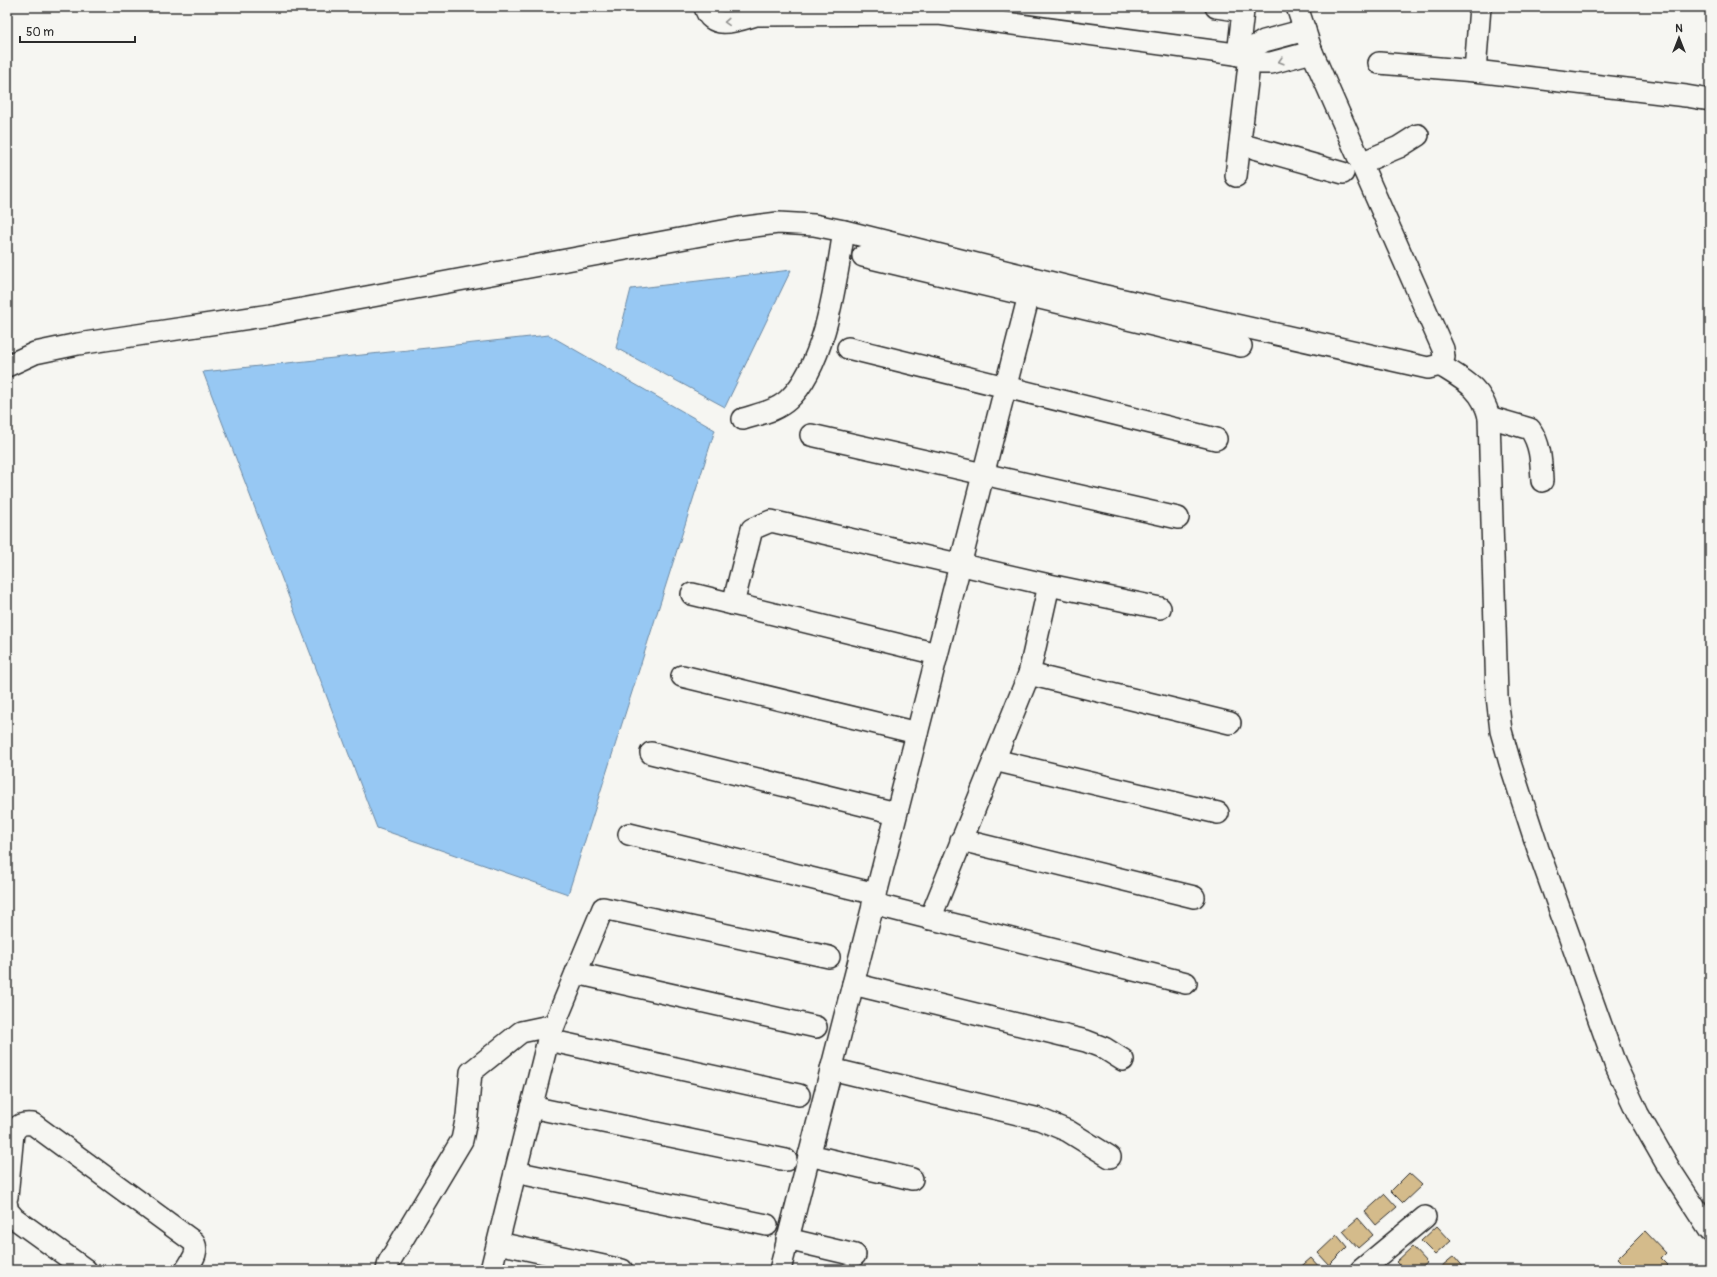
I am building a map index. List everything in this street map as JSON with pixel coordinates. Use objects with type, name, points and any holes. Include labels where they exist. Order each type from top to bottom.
[{"type":"street","points":[[705,7],[711,18],[719,22],[732,22],[749,11],[939,14],[1244,56],[1260,64],[1271,64],[1312,52]]},
{"type":"street","points":[[1216,7],[1243,11],[1244,56],[1240,144],[1236,176]]},
{"type":"street","points":[[7,366],[35,353],[78,344],[270,315],[740,228],[778,223],[814,225],[844,230],[1101,295],[1428,368],[1440,365],[1444,358],[1443,349],[1312,52],[1297,7]]},
{"type":"street","points":[[1475,71],[1480,7]]},
{"type":"street","points":[[1244,56],[1264,41],[1304,30]]},
{"type":"street","points":[[1379,63],[1475,71],[1709,95]]},
{"type":"street","points":[[1240,144],[1361,164],[1399,147],[1418,135]]},
{"type":"street","points":[[744,419],[774,410],[788,400],[802,383],[822,338],[834,288],[844,230]]},
{"type":"street","points":[[863,256],[1241,346]]},
{"type":"street","points":[[780,1270],[1029,295]]},
{"type":"street","points":[[848,348],[1216,439]]},
{"type":"street","points":[[1440,365],[1479,392],[1486,404],[1499,419],[1530,429],[1537,440],[1541,453],[1542,481]]},
{"type":"street","points":[[1499,419],[1497,696],[1501,731],[1538,849],[1615,1064],[1638,1114],[1668,1168],[1710,1231]]},
{"type":"street","points":[[811,435],[1178,518]]},
{"type":"street","points":[[733,604],[752,529],[771,521],[1049,586],[1160,608]]},
{"type":"street","points":[[930,919],[1029,674],[1049,586]]},
{"type":"street","points":[[692,594],[937,654]]},
{"type":"street","points":[[1029,674],[1230,723]]},
{"type":"street","points":[[682,676],[917,733]]},
{"type":"street","points":[[651,753],[896,813]]},
{"type":"street","points":[[994,760],[1218,814]]},
{"type":"street","points":[[629,834],[874,899],[930,919],[1186,983]]},
{"type":"street","points":[[961,840],[1194,898]]},
{"type":"street","points":[[491,1270],[551,1032],[603,908],[829,957]]},
{"type":"street","points":[[576,973],[816,1027]]},
{"type":"street","points":[[853,984],[1086,1041],[1104,1048],[1123,1060]]},
{"type":"street","points":[[386,1270],[389,1262],[462,1140],[467,1116],[471,1072],[521,1032],[551,1032],[799,1094]]},
{"type":"street","points":[[831,1069],[1039,1119],[1068,1131],[1110,1158]]},
{"type":"street","points":[[531,1107],[786,1160]]},
{"type":"street","points":[[7,1197],[13,1133],[17,1126],[23,1123],[33,1124],[194,1242],[196,1248],[195,1255],[186,1270]]},
{"type":"street","points":[[809,1155],[912,1179]]},
{"type":"street","points":[[515,1172],[766,1225]]},
{"type":"street","points":[[7,1206],[7,1210],[14,1218],[86,1270]]},
{"type":"street","points":[[1371,1267],[1424,1217]]},
{"type":"street","points":[[787,1239],[855,1255]]},
{"type":"street","points":[[498,1242],[622,1270]]},
{"type":"water","points":[[791,270],[725,407],[616,348],[631,289]]},
{"type":"water","points":[[549,335],[715,430],[568,894],[377,828],[203,372]]},
{"type":"building","points":[[1409,1173],[1422,1185],[1403,1203],[1391,1191]]},
{"type":"building","points":[[1385,1194],[1397,1207],[1376,1225],[1365,1212]]},
{"type":"building","points":[[1358,1218],[1373,1235],[1358,1248],[1343,1231]]},
{"type":"building","points":[[1437,1226],[1451,1241],[1435,1255],[1421,1241]]},
{"type":"building","points":[[1645,1231],[1666,1253],[1661,1258],[1668,1265],[1663,1270],[1628,1270],[1617,1259]]},
{"type":"building","points":[[1337,1235],[1347,1247],[1329,1265],[1318,1253]]},
{"type":"building","points":[[1412,1247],[1427,1263],[1419,1270],[1404,1270],[1396,1262]]},
{"type":"building","points":[[1454,1256],[1466,1270],[1437,1270]]},
{"type":"building","points":[[1311,1258],[1322,1270],[1297,1270]]}]
